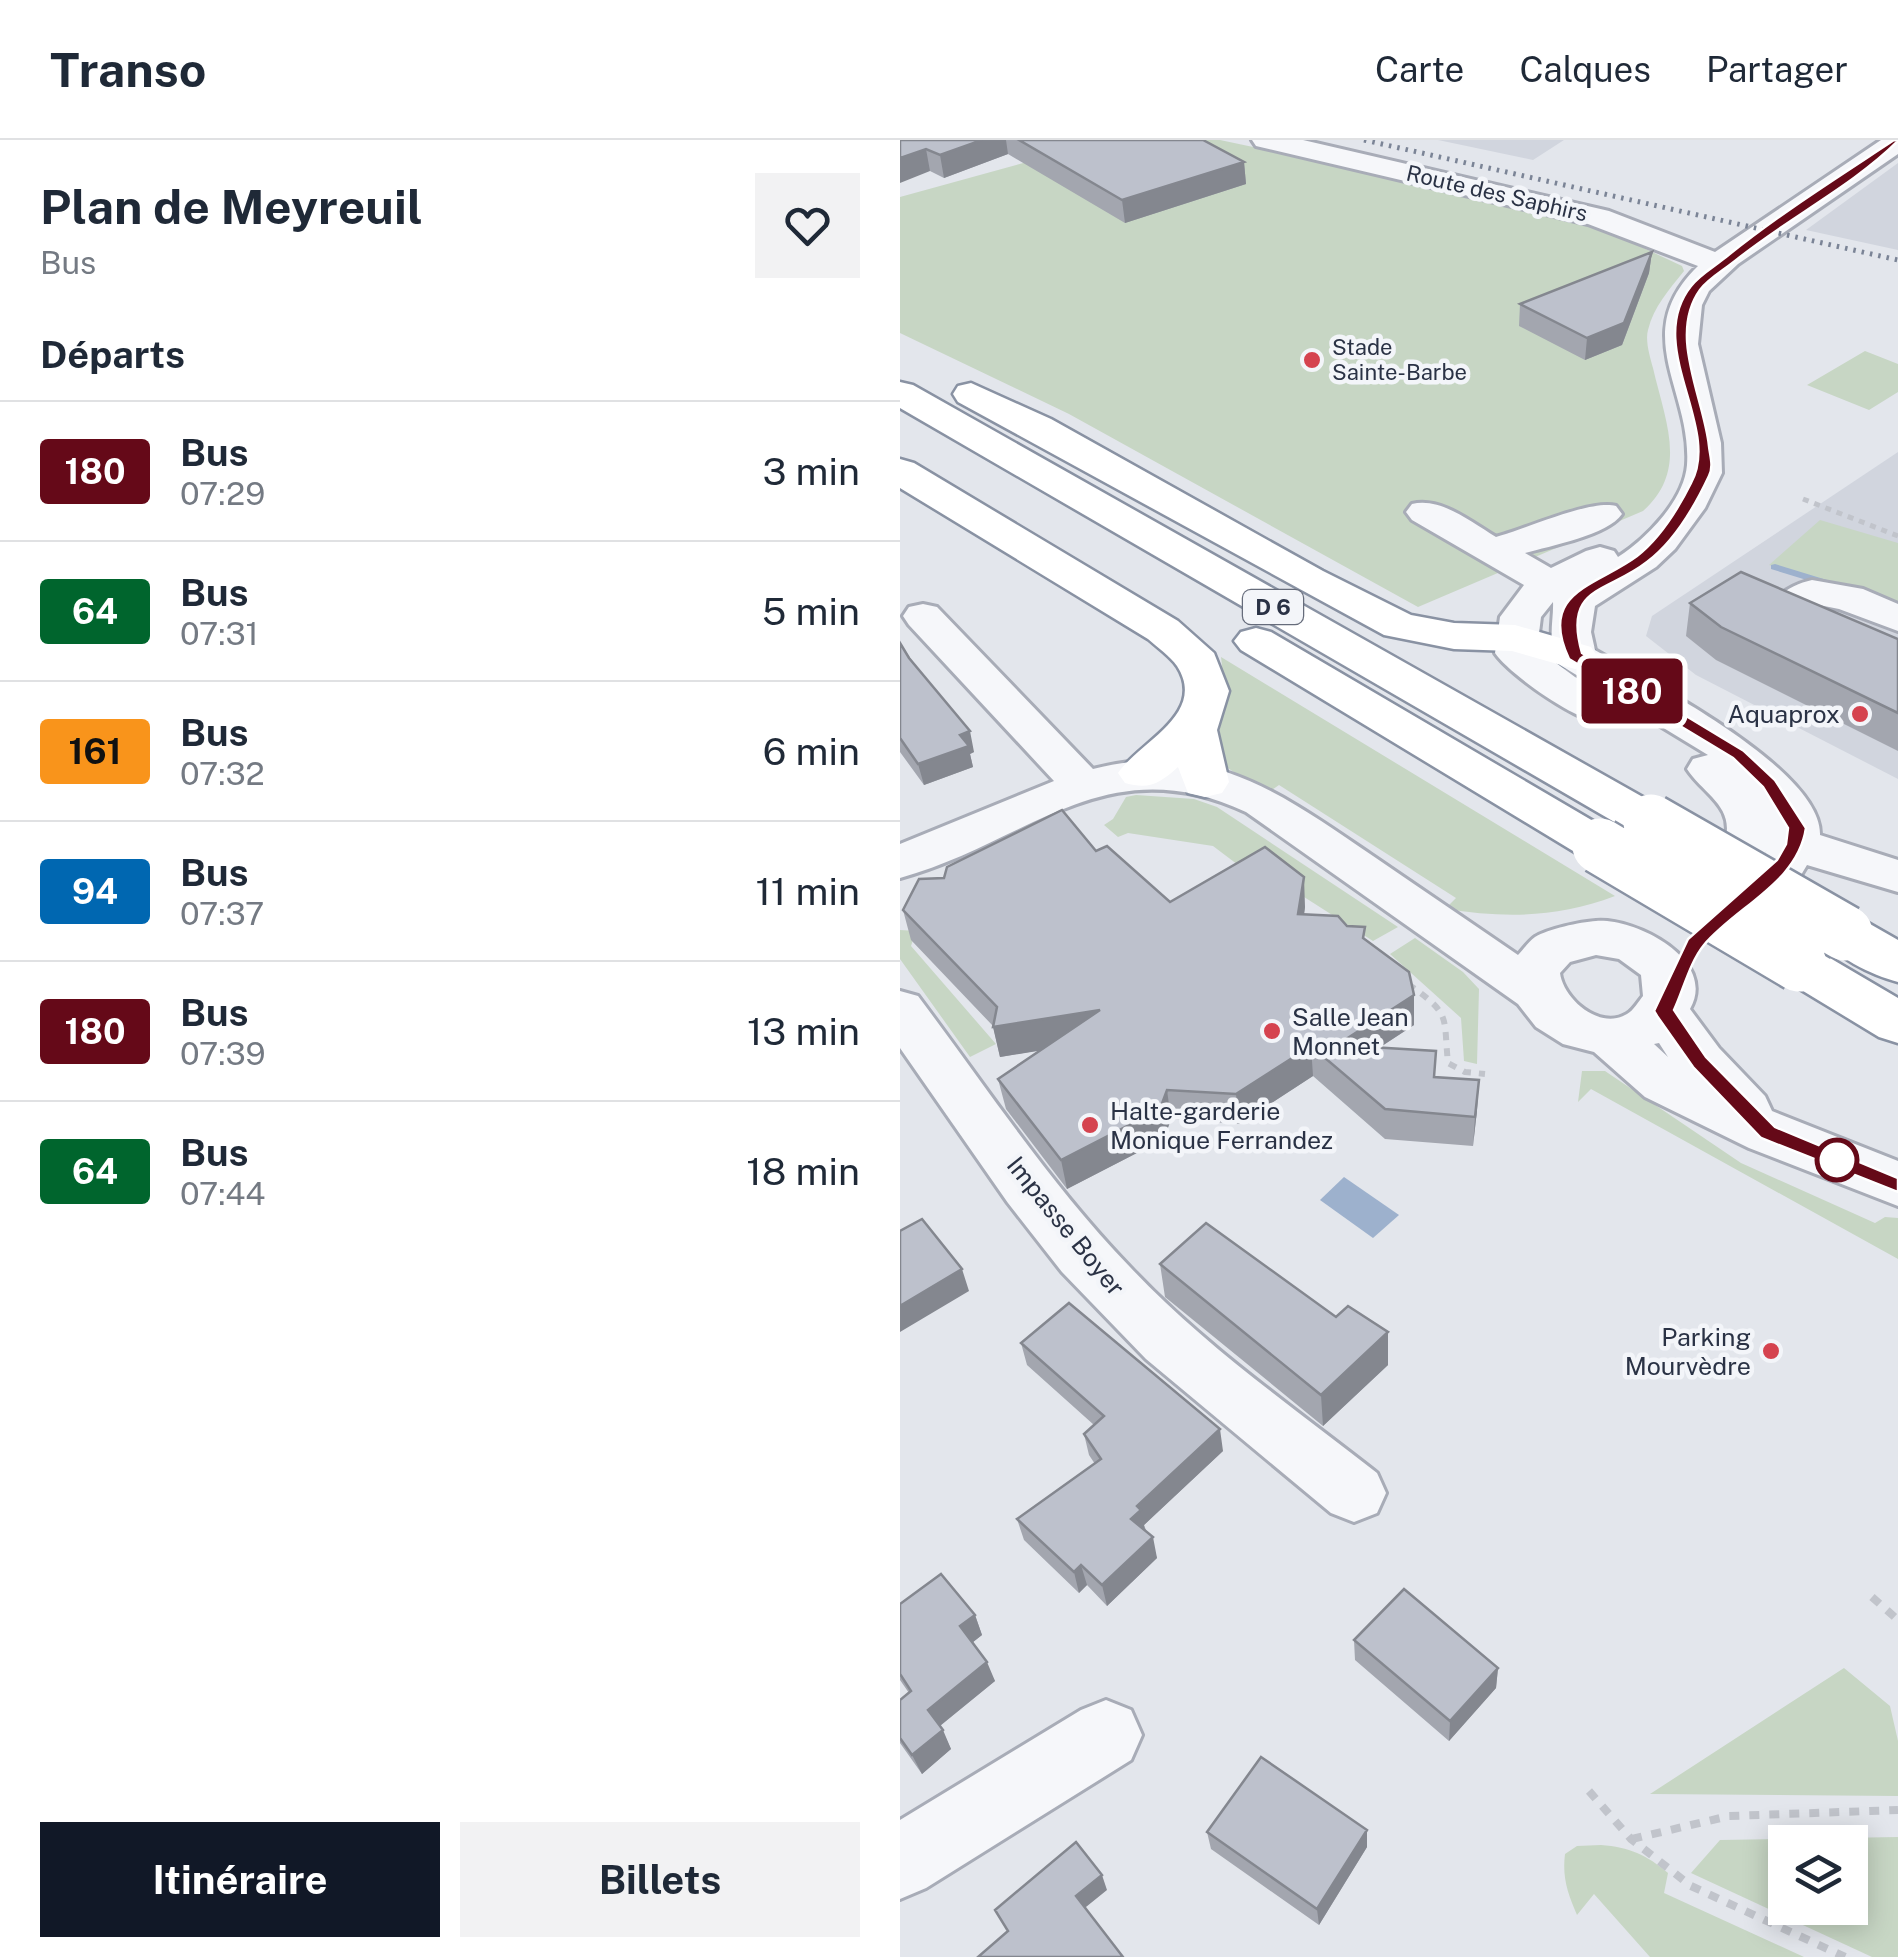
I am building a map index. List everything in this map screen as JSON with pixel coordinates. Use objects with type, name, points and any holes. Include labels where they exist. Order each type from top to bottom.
[{"type":"highway","points":[[900,361],[1038,427],[1374,616],[1420,631],[1514,638],[1575,656]]},
{"type":"highway","name":"D 6","points":[[900,393],[1898,964]]},
{"type":"highway","name":"D 6","points":[[900,430],[1898,1023]]},
{"type":"highway","points":[[900,471],[1174,641],[1198,662],[1207,692],[1194,730],[1206,782]]},
{"type":"highway","points":[[1142,772],[1194,730]]},
{"type":"street","name":"Route des Saphirs","points":[[1266,140],[1598,217],[1722,264]]},
{"type":"street","points":[[1898,141],[1722,264],[1696,287],[1680,325],[1680,341],[1700,418],[1705,470],[1681,516],[1563,592],[1541,590],[1517,618],[1514,638],[1516,653],[1560,686],[1728,782],[1774,837],[1898,876]]},
{"type":"street","points":[[1425,512],[1563,592]]},
{"type":"street","points":[[1489,550],[1552,534],[1603,514]]},
{"type":"street","points":[[1563,592],[1575,656],[1738,754],[1774,837]]},
{"type":"street","points":[[1787,609],[1812,592],[1849,598],[1893,636]]},
{"type":"street","points":[[923,616],[1084,786]]},
{"type":"street","points":[[902,857],[1084,786],[1142,772],[1206,782],[1237,789],[1262,802],[1535,991],[1554,1018],[1588,1032],[1608,1035],[1640,1028],[1668,1000]]},
{"type":"street","points":[[1774,837],[1851,825],[1898,844]]},
{"type":"street","points":[[1427,916],[1505,936],[1635,935]]},
{"type":"street","points":[[1535,991],[1534,977],[1539,964],[1564,944],[1635,935]]},
{"type":"street","points":[[1635,935],[1700,1062],[1768,1132]]},
{"type":"street","points":[[1635,935],[1629,943],[1660,962],[1668,1000]]},
{"type":"street","name":"Impasse Boyer","points":[[900,1009],[1072,1243],[1112,1289],[1354,1493]]},
{"type":"street","points":[[1608,1035],[1664,1083],[1768,1132],[1898,1184]]},
{"type":"street","points":[[900,1862],[1106,1734]]},
{"type":"path","points":[[1803,499],[1898,536]]},
{"type":"path","points":[[1400,978],[1444,1015],[1448,1028],[1446,1061],[1450,1068],[1485,1074]]},
{"type":"path","points":[[1872,1597],[1898,1620]]},
{"type":"path","points":[[1589,1791],[1631,1839],[1691,1886],[1845,1957]]},
{"type":"path","points":[[1631,1839],[1729,1816],[1898,1810]]},
{"type":"shaded area","points":[[1438,140],[1564,140],[1533,160]]},
{"type":"shaded area","points":[[1898,163],[1898,250],[1806,230]]},
{"type":"shaded area","points":[[1898,452],[1898,779],[1696,675],[1646,636],[1652,616]]},
{"type":"green space","points":[[1107,140],[1220,140],[1550,210],[1584,220],[1682,266],[1684,271],[1658,306],[1647,334],[1670,444],[1666,479],[1657,495],[1643,511],[1418,607],[1069,414],[900,333],[900,197]]},
{"type":"green space","points":[[1865,351],[1898,364],[1898,392],[1869,410],[1807,385]]},
{"type":"green space","points":[[1820,520],[1898,543],[1898,606],[1769,565]]},
{"type":"green space","points":[[1221,657],[1615,896],[1573,909],[1531,914],[1445,909],[1456,898],[1279,785],[1266,794],[1219,762]]},
{"type":"green space","points":[[1126,797],[1194,799],[1217,807],[1398,927],[1373,941],[1268,874],[1258,880],[1213,846],[1128,833],[1118,837],[1104,825],[1113,819]]},
{"type":"green space","points":[[900,930],[916,931],[911,946],[996,1044],[970,1057],[900,959]]},
{"type":"green space","points":[[1415,938],[1463,972],[1479,989],[1477,1064],[1464,1061],[1461,1018],[1390,954]]},
{"type":"green space","points":[[1582,1071],[1605,1071],[1741,1163],[1875,1223],[1885,1217],[1898,1218],[1898,1259],[1591,1089],[1578,1102]]},
{"type":"green space","points":[[1844,1668],[1890,1706],[1898,1741],[1898,1796],[1650,1794]]},
{"type":"green space","points":[[1898,1837],[1898,1957],[1872,1957],[1803,1925],[1868,1925],[1868,1838]]},
{"type":"green space","points":[[1768,1839],[1768,1909],[1691,1873],[1720,1840]]},
{"type":"green space","points":[[1577,1846],[1629,1850],[1668,1873],[1664,1893],[1804,1957],[1650,1957],[1594,1894],[1577,1915],[1566,1886],[1565,1854]]},
{"type":"water","points":[[1344,1177],[1399,1215],[1373,1238],[1320,1200]]},
{"type":"building","points":[[900,140],[982,140],[940,155],[926,149],[900,158]]},
{"type":"building","points":[[1019,140],[1203,140],[1244,162],[1122,200]]},
{"type":"building","points":[[1652,252],[1624,323],[1587,338],[1520,304]]},
{"type":"building","points":[[1741,572],[1898,639],[1898,713],[1721,627],[1690,603]]},
{"type":"building","points":[[900,643],[970,731],[960,735],[969,746],[918,764],[900,738]]},
{"type":"building","points":[[1062,810],[1096,851],[1107,846],[1170,902],[1265,847],[1304,877],[1298,914],[1338,916],[1347,926],[1365,927],[1363,938],[1409,972],[1414,995],[1337,1045],[1436,1051],[1434,1077],[1479,1080],[1475,1117],[1385,1109],[1311,1046],[1236,1094],[1167,1090],[1160,1109],[1061,1160],[998,1079],[1100,1010],[993,1027],[997,1007],[903,910],[919,879],[944,878],[947,867]]},
{"type":"building","points":[[922,1219],[962,1269],[900,1306],[900,1231]]},
{"type":"building","points":[[1206,1223],[1336,1317],[1348,1306],[1388,1332],[1321,1395],[1160,1264]]},
{"type":"building","points":[[1069,1303],[1220,1429],[1137,1506],[1141,1510],[1131,1519],[1153,1537],[1102,1585],[1081,1565],[1074,1572],[1017,1519],[1101,1459],[1084,1434],[1104,1416],[1021,1343]]},
{"type":"building","points":[[941,1574],[975,1615],[960,1626],[987,1662],[928,1710],[943,1730],[912,1755],[900,1738],[900,1700],[911,1691],[900,1674],[900,1604]]},
{"type":"building","points":[[1404,1589],[1498,1668],[1450,1721],[1354,1640]]},
{"type":"building","points":[[1261,1757],[1367,1830],[1317,1909],[1207,1832]]},
{"type":"building","points":[[1076,1842],[1102,1875],[1076,1896],[1123,1957],[978,1957],[1008,1931],[995,1910]]},
{"type":"waterway","points":[[1775,567],[1836,586]]},
{"type":"railway","points":[[1364,140],[1898,260]]},
{"type":"bus line","name":"180","points":[[1898,141],[1758,236],[1696,287],[1680,325],[1680,341],[1700,418],[1705,470],[1681,516],[1643,558],[1584,590],[1573,602],[1569,633],[1575,656],[1738,754],[1769,784],[1797,828],[1795,844],[1784,864],[1694,944],[1664,1011],[1700,1062],[1768,1132],[1898,1184]]},
{"type":"place","name":"Stade Sainte-Barbe","points":[[1312,360]]},
{"type":"place","name":"Aquaprox","points":[[1860,714]]},
{"type":"place","name":"Salle Jean Monnet","points":[[1272,1031]]},
{"type":"place","name":"Halte-garderie Monique Ferrandez","points":[[1090,1125]]},
{"type":"place","name":"Parking Mourvèdre","points":[[1771,1351]]}]
